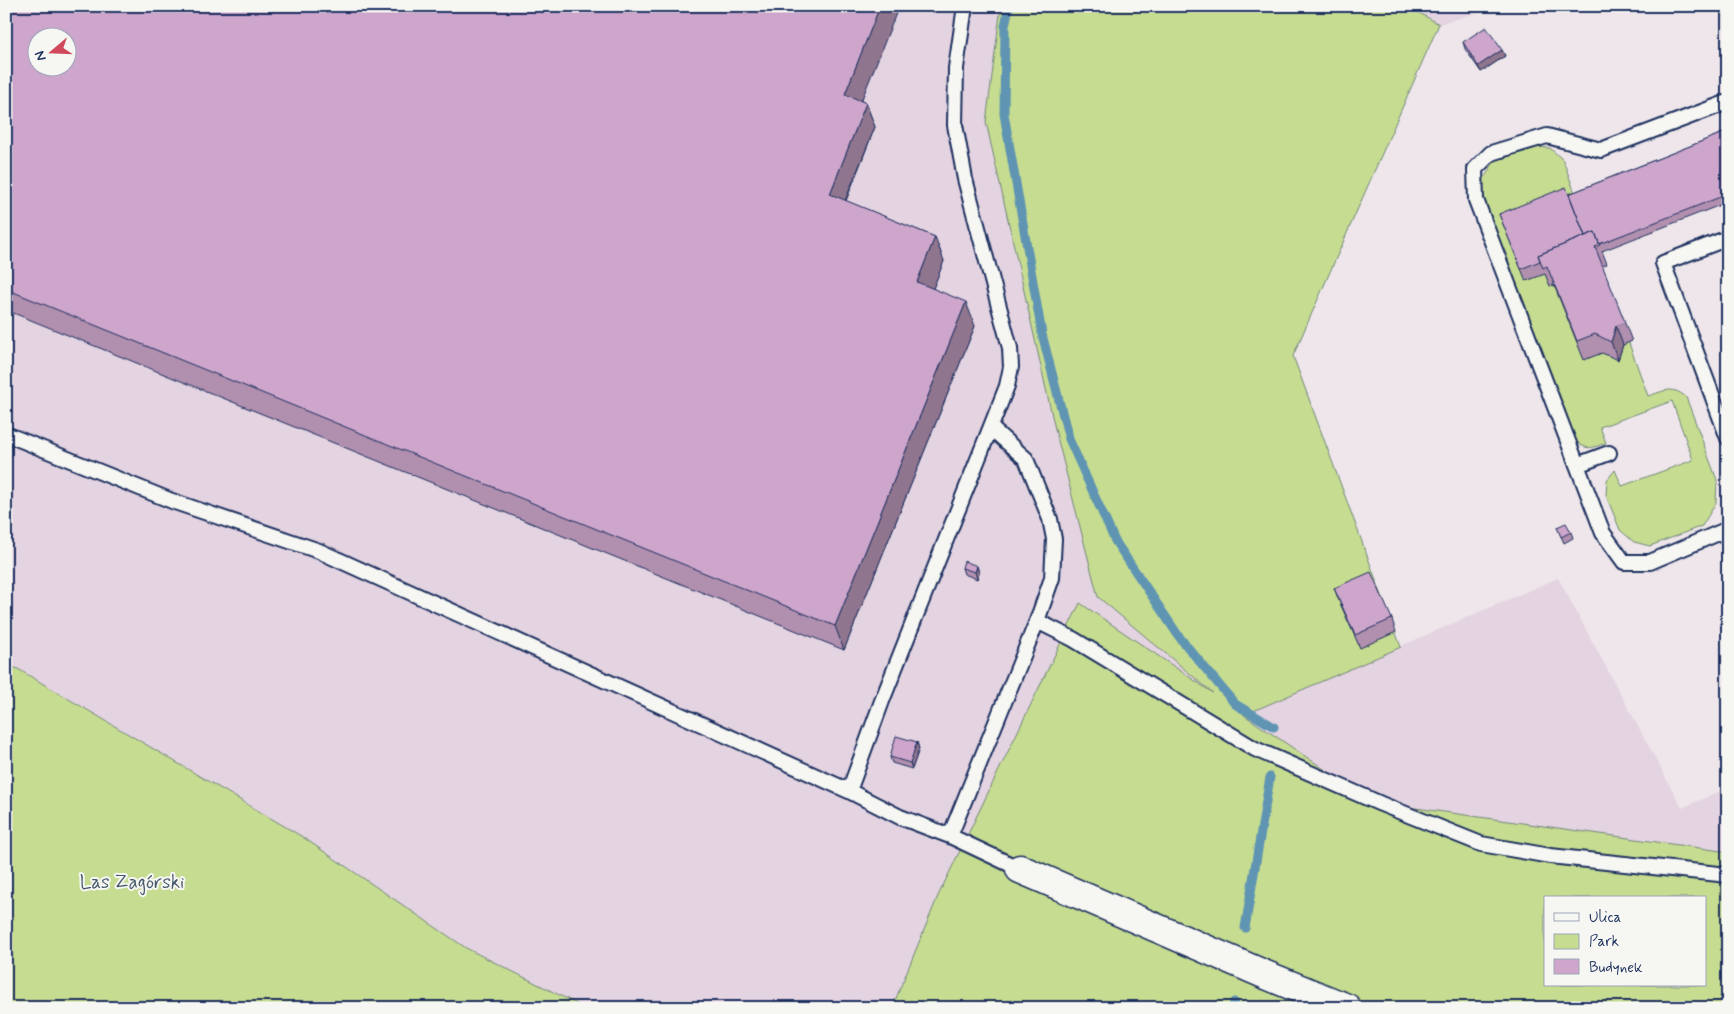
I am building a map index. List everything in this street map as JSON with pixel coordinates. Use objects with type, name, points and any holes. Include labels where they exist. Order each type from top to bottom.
[{"type":"street","points":[[1020,869],[1346,1008]]},
{"type":"lane","points":[[850,791],[882,701],[1007,386],[1011,367],[1010,348],[965,179],[955,125],[956,68],[965,6]]},
{"type":"lane","points":[[1728,102],[1601,150],[1547,136],[1491,153],[1475,170],[1476,200],[1603,533],[1624,562],[1650,562],[1728,529]]},
{"type":"lane","points":[[1728,238],[1664,263],[1728,438]]},
{"type":"lane","points":[[950,836],[1037,621],[1052,578],[1054,540],[1050,519],[1026,459],[991,428]]},
{"type":"lane","points":[[6,434],[172,501],[319,550],[850,791],[900,817],[950,836],[1020,869]]},
{"type":"lane","points":[[1577,465],[1609,453]]},
{"type":"lane","points":[[1037,621],[1073,639],[1255,749],[1381,804],[1481,844],[1550,856],[1728,875]]},
{"type":"shaded area","points":[[6,6],[1001,6],[986,122],[1240,716],[1558,578],[1682,808],[1728,788],[1728,1008],[585,1008],[466,948],[301,836],[19,669],[6,665]]},
{"type":"shaded area","points":[[1407,6],[1500,6],[1439,24]]},
{"type":"green space","points":[[1001,6],[1407,6],[1439,24],[1293,356],[1401,647],[1244,715],[1373,802],[1728,852],[1728,1008],[892,1008],[938,896],[1080,603],[1213,693],[1098,597],[1055,429],[986,122]]},
{"type":"green space","points":[[1533,147],[1550,148],[1563,160],[1648,396],[1672,390],[1686,397],[1717,480],[1716,503],[1702,526],[1650,546],[1634,542],[1620,530],[1606,495],[1607,480],[1615,470],[1622,486],[1693,460],[1672,401],[1600,427],[1606,443],[1596,447],[1584,447],[1573,438],[1484,202],[1483,180],[1494,162]]},
{"type":"green space","name":"Las Zagórski","points":[[6,665],[18,669],[301,836],[466,948],[585,1008],[6,1008]]},
{"type":"building","points":[[6,6],[880,6],[845,94],[866,103],[830,194],[935,237],[917,282],[966,302],[835,626],[6,289]]},
{"type":"building","points":[[1486,27],[1502,50],[1478,66],[1463,42]]},
{"type":"building","points":[[1728,131],[1728,194],[1599,244],[1595,232],[1585,236],[1569,194]]},
{"type":"building","points":[[1566,187],[1585,236],[1538,255],[1540,261],[1521,269],[1499,214]]},
{"type":"building","points":[[1595,232],[1600,245],[1595,247],[1625,322],[1616,326],[1611,342],[1595,334],[1577,341],[1547,266],[1543,268],[1538,255]]},
{"type":"building","points":[[1566,523],[1571,532],[1561,537],[1557,527]]},
{"type":"building","points":[[964,561],[977,566],[975,572],[962,568]]},
{"type":"building","points":[[1371,572],[1392,619],[1355,635],[1334,588]]},
{"type":"building","points":[[896,736],[917,742],[910,763],[890,757]]},
{"type":"waterway","points":[[1009,6],[1005,26],[1004,114],[1042,334],[1069,439],[1115,541],[1180,638],[1235,704],[1274,727]]},
{"type":"waterway","points":[[1245,928],[1270,777]]},
{"type":"waterway","points":[[1233,1008],[1234,1002]]}]
